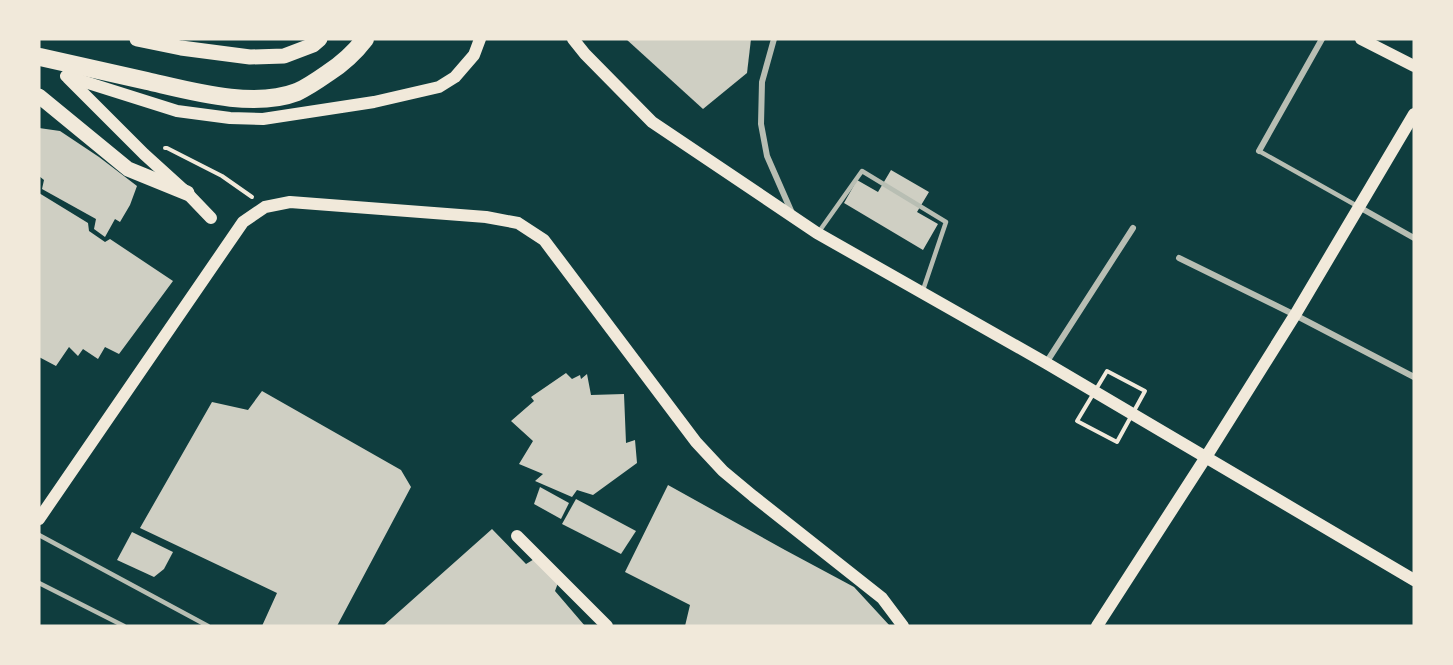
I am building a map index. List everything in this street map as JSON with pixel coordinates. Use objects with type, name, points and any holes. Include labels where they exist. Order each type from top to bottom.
[{"type":"highway","points":[[39,56],[202,94],[229,97],[277,97],[296,92],[339,66],[365,39]]},
{"type":"main road","points":[[138,39],[181,48],[250,57],[284,56],[313,45],[320,39]]},
{"type":"main road","points":[[66,76],[177,111],[230,118],[263,119],[374,102],[439,87],[455,77],[474,55],[480,39]]},
{"type":"main road","points":[[573,39],[652,122],[795,219],[1206,456],[1414,580]]},
{"type":"main road","points":[[1361,39],[1414,66]]},
{"type":"main road","points":[[39,56],[66,76],[211,218]]},
{"type":"main road","points":[[39,96],[128,169],[187,193]]},
{"type":"main road","points":[[1097,626],[1295,315],[1414,114]]},
{"type":"main road","points":[[39,519],[243,222],[265,207],[290,202],[486,217],[518,222],[544,240],[696,442],[716,464],[882,598],[903,626]]},
{"type":"main road","points":[[517,536],[607,626]]},
{"type":"street","points":[[774,39],[762,82],[761,123],[767,156],[795,219]]},
{"type":"street","points":[[1258,152],[1322,39]]},
{"type":"street","points":[[1359,207],[1414,238]]},
{"type":"street","points":[[1046,363],[1134,228]]},
{"type":"street","points":[[1179,258],[1414,377]]},
{"type":"lane","points":[[1258,152],[1359,207]]},
{"type":"lane","points":[[817,233],[862,171],[946,222],[922,293]]},
{"type":"lane","points":[[39,534],[208,626]]},
{"type":"lane","points":[[39,583],[124,626]]},
{"type":"path","points":[[144,154],[166,148],[222,176],[265,207]]},
{"type":"path","points":[[1107,371],[1145,391]]},
{"type":"path","points":[[1077,421],[1117,442]]},
{"type":"building","points":[[626,39],[751,39],[747,73],[703,109]]},
{"type":"building","points":[[39,128],[60,131],[137,186],[120,222],[115,219],[105,237],[94,229],[96,219],[42,189],[44,180],[39,176]]},
{"type":"building","points":[[891,170],[929,192],[917,212],[938,224],[923,250],[844,203],[857,180],[878,192]]},
{"type":"building","points":[[39,193],[88,223],[89,231],[105,242],[110,239],[173,281],[119,354],[105,347],[98,359],[83,349],[78,356],[69,347],[56,366],[39,357]]},
{"type":"building","points":[[566,373],[572,379],[580,375],[581,379],[587,374],[591,395],[624,394],[626,443],[635,440],[637,463],[593,495],[577,490],[572,497],[535,481],[543,474],[519,464],[533,441],[511,421],[534,401],[531,397]]},
{"type":"building","points":[[262,391],[401,470],[411,487],[337,626],[262,626],[277,593],[140,528],[212,402],[248,410]]},
{"type":"building","points":[[668,485],[854,587],[890,626],[685,626],[690,605],[625,572]]},
{"type":"building","points":[[540,487],[569,503],[561,519],[534,504]]},
{"type":"building","points":[[576,499],[636,531],[621,554],[562,524]]},
{"type":"building","points":[[492,529],[526,564],[536,558],[558,583],[555,591],[585,626],[383,626]]},
{"type":"building","points":[[132,532],[173,552],[164,569],[154,577],[117,560]]}]
